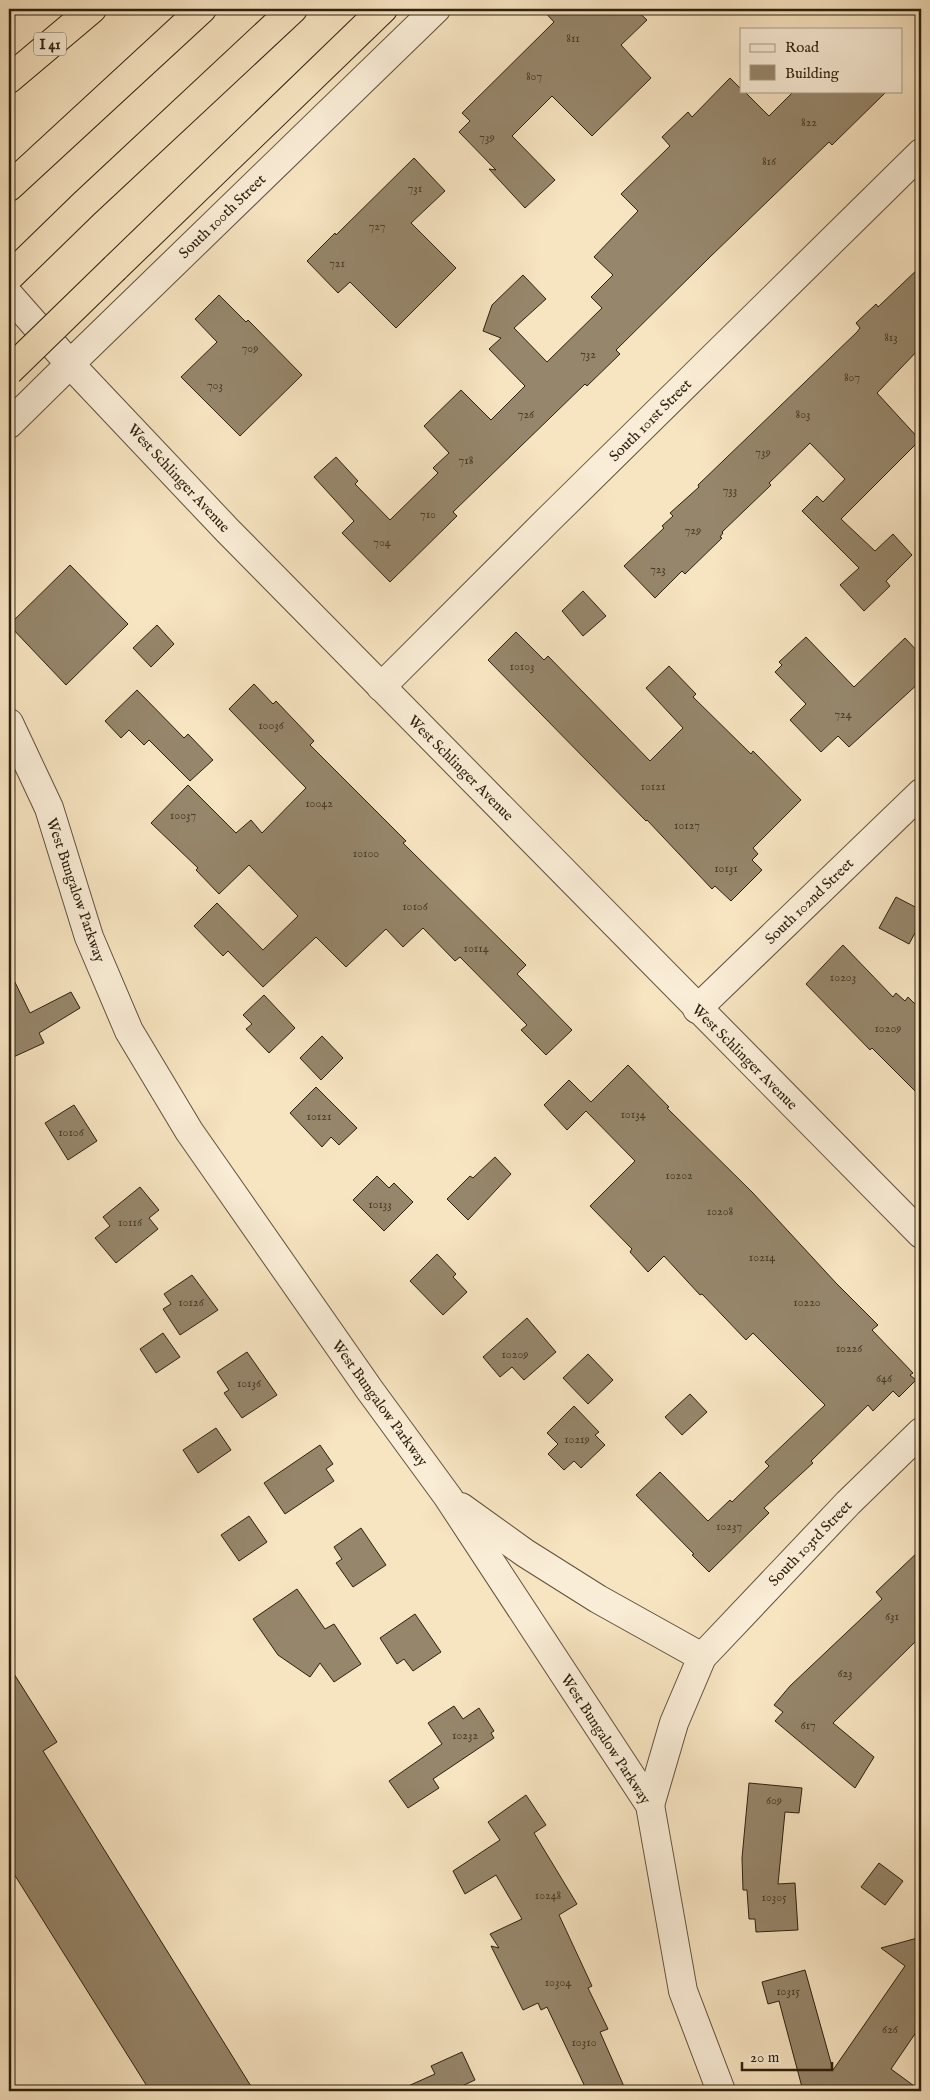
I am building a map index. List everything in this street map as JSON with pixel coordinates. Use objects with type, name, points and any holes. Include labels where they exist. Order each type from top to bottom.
[{"type":"highway","name":"I 41","points":[[9,79],[92,9]]},
{"type":"highway","points":[[15,181],[202,9]]},
{"type":"highway","points":[[9,277],[84,204],[293,9]]},
{"type":"highway","points":[[9,370],[383,9]]},
{"type":"street","name":"South 100th Street","points":[[9,424],[436,9]]},
{"type":"street","name":"South 101st Street","points":[[381,687],[550,518],[921,154]]},
{"type":"street","name":"West Schlinger Avenue","points":[[9,295],[70,364],[228,530],[697,1009],[921,1234]]},
{"type":"street","name":"West Bungalow Parkway","points":[[9,723],[49,808],[90,937],[129,1031],[188,1131],[369,1389],[448,1497],[650,1805],[683,1991],[721,2091]]},
{"type":"street","name":"South 102nd Street","points":[[697,1009],[921,793]]},
{"type":"street","name":"South 103rd Street","points":[[650,1805],[674,1723],[702,1657],[848,1504],[921,1432]]},
{"type":"street","points":[[448,1497],[525,1553],[598,1599],[702,1657]]},
{"type":"building","points":[[542,9],[635,9],[647,20],[621,45],[651,78],[592,136],[552,96],[512,136],[555,180],[525,208],[489,169],[496,170],[459,132],[470,121],[462,113],[554,22]]},
{"type":"building","points":[[730,78],[740,88],[740,92],[745,92],[769,116],[793,92],[886,92],[832,145],[829,142],[710,257],[616,350],[620,354],[587,386],[585,384],[453,512],[457,516],[390,582],[342,533],[354,521],[314,477],[336,457],[358,481],[355,484],[390,520],[438,473],[433,468],[449,453],[424,426],[461,390],[491,420],[525,386],[489,349],[501,338],[483,331],[492,305],[523,275],[546,299],[514,328],[547,362],[602,308],[591,297],[613,275],[594,257],[638,211],[621,194],[670,146],[662,137],[688,112],[692,117]]},
{"type":"building","points":[[414,158],[445,191],[411,223],[456,268],[396,328],[350,282],[338,293],[307,261]]},
{"type":"building","points":[[921,266],[921,347],[877,393],[920,440],[841,519],[875,551],[893,534],[912,555],[886,581],[890,586],[864,611],[840,585],[859,568],[802,511],[817,496],[823,502],[845,479],[810,443],[769,483],[771,485],[722,532],[720,537],[722,538],[685,574],[682,571],[655,598],[624,566],[664,528],[662,526],[673,516],[670,513],[857,332],[860,328],[856,323],[876,304],[878,307]]},
{"type":"building","points":[[219,295],[246,322],[248,320],[302,375],[240,436],[181,377],[217,342],[195,319]]},
{"type":"building","points":[[70,565],[128,624],[66,685],[9,625]]},
{"type":"building","points":[[583,591],[606,616],[583,636],[562,611]]},
{"type":"building","points":[[157,625],[174,644],[151,667],[133,648]]},
{"type":"building","points":[[516,632],[544,660],[548,656],[650,761],[683,728],[646,688],[669,666],[696,694],[693,697],[751,754],[753,751],[801,800],[753,848],[758,854],[752,860],[762,870],[731,901],[715,886],[712,889],[647,820],[488,660]]},
{"type":"building","points":[[806,637],[854,687],[905,638],[921,655],[921,681],[849,747],[838,736],[821,752],[790,720],[806,704],[775,672],[782,665],[779,662]]},
{"type":"building","points":[[254,684],[273,704],[276,701],[314,741],[310,745],[406,841],[403,843],[526,965],[517,974],[572,1030],[546,1055],[521,1030],[527,1025],[460,957],[455,961],[423,928],[403,947],[386,929],[346,967],[316,937],[263,987],[228,951],[223,956],[194,926],[217,903],[263,950],[298,916],[249,865],[219,894],[196,870],[198,868],[151,823],[188,785],[236,833],[251,820],[262,833],[306,788],[229,709]]},
{"type":"building","points":[[137,690],[184,738],[188,734],[213,760],[190,781],[149,740],[144,745],[129,730],[121,738],[105,721]]},
{"type":"building","points":[[896,897],[921,910],[921,922],[909,944],[879,928]]},
{"type":"building","points":[[843,945],[893,997],[896,993],[905,1001],[908,997],[921,1010],[921,1097],[872,1048],[870,1050],[806,984]]},
{"type":"building","points":[[9,970],[30,1013],[71,992],[80,1008],[39,1033],[44,1043],[9,1059]]},
{"type":"building","points":[[264,995],[295,1028],[269,1053],[246,1029],[252,1024],[243,1015]]},
{"type":"building","points":[[322,1036],[343,1058],[321,1080],[300,1058]]},
{"type":"building","points":[[628,1065],[669,1107],[667,1108],[753,1193],[836,1283],[878,1325],[872,1330],[913,1373],[910,1375],[916,1380],[899,1397],[893,1391],[873,1411],[868,1405],[811,1461],[813,1463],[764,1508],[769,1513],[709,1572],[636,1495],[660,1472],[708,1521],[730,1500],[732,1502],[769,1466],[765,1462],[825,1405],[753,1333],[746,1340],[664,1256],[648,1272],[630,1252],[632,1249],[590,1206],[635,1161],[586,1111],[567,1130],[544,1105],[569,1080],[591,1102]]},
{"type":"building","points":[[316,1087],[357,1128],[339,1145],[331,1137],[322,1147],[290,1113]]},
{"type":"building","points":[[74,1105],[97,1141],[68,1160],[45,1123]]},
{"type":"building","points":[[495,1157],[511,1174],[468,1220],[447,1199],[470,1176],[473,1178]]},
{"type":"building","points":[[377,1176],[389,1188],[394,1183],[413,1202],[384,1231],[353,1200]]},
{"type":"building","points":[[140,1187],[159,1210],[149,1218],[158,1229],[116,1263],[95,1238],[110,1226],[103,1217]]},
{"type":"building","points":[[437,1254],[456,1274],[453,1277],[467,1292],[443,1315],[410,1281]]},
{"type":"building","points":[[192,1275],[218,1310],[180,1335],[163,1309],[171,1304],[164,1294]]},
{"type":"building","points":[[527,1318],[556,1352],[524,1380],[512,1367],[500,1377],[483,1357]]},
{"type":"building","points":[[163,1333],[180,1357],[156,1373],[140,1349]]},
{"type":"building","points":[[247,1352],[277,1395],[242,1418],[224,1393],[229,1390],[217,1372]]},
{"type":"building","points":[[588,1354],[613,1380],[588,1404],[563,1378]]},
{"type":"building","points":[[690,1394],[707,1412],[682,1435],[665,1417]]},
{"type":"building","points":[[574,1406],[599,1432],[595,1435],[605,1445],[581,1468],[574,1461],[564,1470],[548,1454],[558,1444],[547,1433]]},
{"type":"building","points":[[216,1428],[231,1450],[198,1473],[183,1450]]},
{"type":"building","points":[[320,1445],[333,1464],[326,1469],[334,1481],[285,1514],[264,1483]]},
{"type":"building","points":[[249,1516],[267,1542],[239,1561],[221,1535]]},
{"type":"building","points":[[361,1528],[386,1565],[353,1587],[336,1563],[342,1559],[334,1547]]},
{"type":"building","points":[[921,1549],[921,1636],[833,1723],[874,1757],[855,1788],[775,1721],[783,1712],[774,1705],[790,1686],[882,1599],[876,1592]]},
{"type":"building","points":[[297,1589],[325,1629],[334,1624],[361,1664],[334,1682],[320,1663],[310,1677],[278,1655],[253,1619]]},
{"type":"building","points":[[415,1614],[441,1652],[413,1671],[404,1659],[397,1664],[380,1638]]},
{"type":"building","points":[[9,1666],[57,1742],[43,1751],[254,2091],[150,2091],[9,1866]]},
{"type":"building","points":[[454,1706],[463,1719],[479,1708],[494,1731],[491,1733],[494,1738],[433,1779],[439,1788],[408,1808],[389,1781],[442,1744],[428,1723]]},
{"type":"building","points":[[749,1783],[802,1788],[799,1813],[785,1812],[778,1884],[795,1883],[798,1930],[756,1932],[755,1919],[749,1919],[747,1890],[743,1890],[742,1858]]},
{"type":"building","points":[[526,1795],[546,1825],[534,1833],[577,1904],[559,1915],[592,1986],[588,1988],[608,2029],[600,2032],[626,2091],[587,2091],[547,2007],[541,2010],[538,2003],[523,2010],[491,1946],[499,1948],[490,1934],[522,1919],[496,1875],[465,1894],[453,1871],[500,1840],[488,1822]]},
{"type":"building","points":[[879,1863],[903,1881],[885,1905],[861,1887]]},
{"type":"building","points":[[921,1937],[921,2025],[891,2069],[921,2091],[803,2091],[779,2001],[768,2004],[762,1982],[805,1970],[833,2070],[905,1966],[881,1948]]},
{"type":"building","points":[[462,2052],[475,2080],[451,2091],[397,2091],[435,2074],[431,2066]]}]
